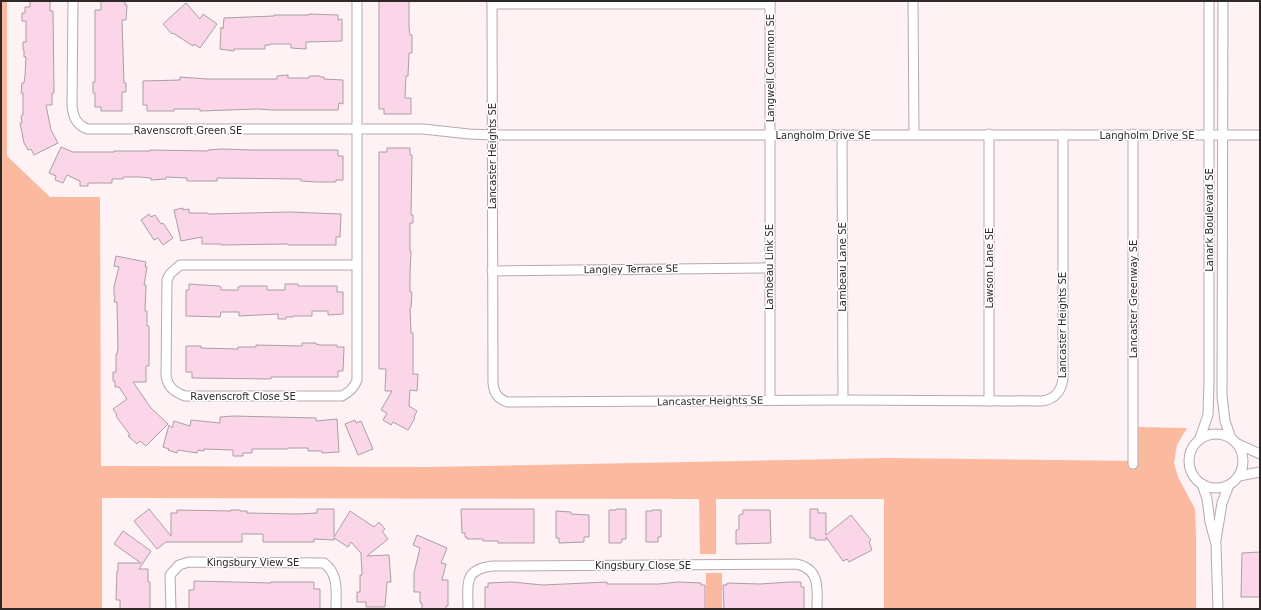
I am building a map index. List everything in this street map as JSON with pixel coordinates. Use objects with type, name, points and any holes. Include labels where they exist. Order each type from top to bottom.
[{"type":"street","name":"Ravenscroft Green SE","points":[[73,1],[73,116],[79,125],[87,129],[423,129]]},
{"type":"street","name":"Ravenscroft Close SE","points":[[357,1],[358,130],[358,265],[357,380],[353,389],[349,393],[342,396],[185,396],[172,389],[168,383],[166,376],[167,280],[170,274],[180,265],[358,265]]},
{"type":"street","points":[[913,1],[914,134]]},
{"type":"street","name":"Lanark Boulevard SE","points":[[1200,438],[1208,415],[1209,384],[1209,1]]},
{"type":"street","name":"Lanark Boulevard SE","points":[[1223,1],[1222,396],[1225,421],[1234,440]]},
{"type":"street","points":[[492,2],[770,2]]},
{"type":"street","name":"Lancaster Heights SE","points":[[492,2],[493,383],[495,394],[500,399],[514,402],[1047,400],[1056,395],[1062,386],[1063,134]]},
{"type":"street","name":"Langwell Common SE","points":[[770,2],[770,135]]},
{"type":"street","name":"Langholm Drive SE","points":[[423,129],[492,135],[1260,135]]},
{"type":"street","name":"Lambeau Lane SE","points":[[842,134],[843,400]]},
{"type":"street","name":"Lawson Lane SE","points":[[989,134],[989,401]]},
{"type":"street","name":"Lancaster Greenway SE","points":[[1133,134],[1133,464]]},
{"type":"street","name":"Lambeau Link SE","points":[[770,135],[770,400]]},
{"type":"street","name":"Langley Terrace SE","points":[[492,271],[769,268]]},
{"type":"street","points":[[1229,485],[1215,488],[1202,484],[1190,471],[1188,462],[1190,453],[1200,438],[1208,434],[1223,434],[1251,451],[1260,454]]},
{"type":"street","points":[[1218,609],[1216,544],[1222,503],[1229,485],[1239,476],[1243,459],[1241,450],[1234,440]]},
{"type":"street","points":[[1239,476],[1260,472]]},
{"type":"street","points":[[1202,484],[1207,499],[1210,522],[1216,544]]},
{"type":"street","name":"Kingsbury View SE","points":[[170,609],[170,576],[174,569],[179,565],[189,562],[324,563],[330,567],[336,582],[336,609]]},
{"type":"street","name":"Kingsbury Close SE","points":[[468,609],[468,586],[470,578],[476,570],[482,567],[796,564],[811,570],[814,575],[817,586],[817,609]]},
{"type":"shaded area","points":[[1,1],[7,1],[7,156],[50,197],[100,197],[101,466],[428,467],[887,458],[1137,461],[1137,427],[1187,428],[1177,445],[1174,463],[1178,477],[1195,509],[1196,609],[884,609],[884,499],[716,499],[716,554],[700,554],[699,499],[102,498],[102,609],[1,609]]},
{"type":"shaded area","points":[[706,573],[722,573],[722,609],[706,609]]},
{"type":"building","points":[[30,1],[50,1],[50,11],[53,11],[54,93],[52,93],[52,105],[46,105],[51,130],[58,143],[34,155],[31,149],[28,150],[24,143],[20,123],[22,123],[21,116],[23,115],[23,93],[21,93],[22,83],[24,83],[25,76],[26,57],[24,57],[23,42],[26,42],[26,21],[22,21],[22,13],[25,13],[25,7],[30,7]]},
{"type":"building","points":[[101,1],[125,1],[125,5],[127,5],[126,20],[122,20],[124,83],[126,83],[126,92],[122,92],[122,111],[101,111],[101,107],[95,107],[93,82],[95,82],[95,10],[101,10]]},
{"type":"building","points":[[379,1],[409,1],[409,28],[410,35],[412,35],[412,53],[409,53],[405,98],[411,98],[411,114],[384,114],[384,109],[379,109]]},
{"type":"building","points":[[186,3],[200,19],[203,14],[217,24],[200,48],[194,44],[193,46],[173,33],[172,34],[163,24]]},
{"type":"building","points":[[309,14],[338,15],[338,20],[342,19],[342,41],[306,42],[306,49],[291,48],[291,44],[270,44],[265,45],[265,49],[234,49],[234,51],[220,49],[221,27],[223,29],[224,18]]},
{"type":"building","points":[[288,75],[288,78],[309,78],[309,76],[320,76],[324,77],[324,79],[343,80],[343,104],[339,103],[338,110],[258,109],[200,111],[200,109],[174,109],[174,111],[147,111],[147,105],[143,105],[143,81],[180,80],[180,77],[207,79],[277,79],[277,76]]},
{"type":"building","points":[[61,147],[73,152],[150,150],[208,151],[221,149],[338,150],[338,156],[343,156],[343,180],[336,180],[336,182],[317,182],[301,181],[301,179],[217,178],[217,181],[187,181],[187,178],[166,177],[166,179],[151,180],[151,178],[123,177],[123,179],[112,179],[112,183],[88,183],[88,186],[80,186],[80,181],[67,175],[63,183],[55,180],[56,176],[49,173]]},
{"type":"building","points":[[387,148],[410,148],[410,155],[412,155],[411,215],[413,215],[413,223],[410,223],[410,292],[412,292],[410,308],[411,333],[413,333],[413,374],[418,374],[417,391],[410,390],[409,406],[417,411],[408,430],[393,422],[391,425],[383,420],[387,413],[381,410],[392,391],[385,391],[386,369],[379,369],[379,152],[387,152]]},
{"type":"building","points":[[183,208],[183,210],[189,209],[189,213],[208,214],[289,212],[341,214],[340,237],[336,237],[336,245],[202,244],[202,237],[181,241],[174,210]]},
{"type":"building","points":[[149,214],[151,217],[155,215],[161,224],[163,223],[173,238],[163,245],[158,238],[154,240],[141,220]]},
{"type":"building","points":[[116,256],[146,262],[145,267],[147,267],[144,285],[146,285],[145,311],[147,311],[147,326],[149,326],[149,366],[146,366],[146,382],[133,382],[151,408],[168,424],[146,446],[140,441],[137,444],[128,436],[130,435],[116,416],[117,415],[113,409],[127,399],[119,387],[115,387],[115,381],[113,381],[113,372],[116,372],[116,354],[118,348],[117,302],[114,302],[114,287],[119,267],[114,266]]},
{"type":"building","points":[[189,284],[219,286],[221,287],[221,290],[238,290],[238,287],[240,286],[267,286],[267,290],[285,290],[285,284],[298,284],[298,286],[337,286],[337,292],[343,292],[343,314],[328,315],[328,311],[312,311],[312,316],[293,316],[286,317],[286,319],[278,319],[278,314],[239,316],[239,312],[221,312],[220,317],[186,316],[186,290],[189,290]]},
{"type":"building","points":[[302,343],[337,345],[337,347],[344,347],[343,371],[338,371],[338,377],[271,377],[271,379],[192,378],[192,372],[186,372],[186,346],[238,349],[238,347],[256,347],[256,345],[302,346]]},
{"type":"building","points":[[220,417],[316,418],[316,421],[337,419],[339,452],[322,453],[322,451],[308,451],[308,448],[252,449],[252,453],[243,453],[243,456],[233,456],[233,450],[204,449],[204,451],[198,450],[197,453],[178,450],[177,453],[163,447],[169,425],[172,428],[174,421],[190,426],[191,420],[220,423]]},
{"type":"building","points":[[355,420],[356,423],[361,421],[373,449],[358,455],[345,424]]},
{"type":"building","points":[[149,509],[171,536],[171,513],[177,513],[177,510],[240,510],[247,511],[247,513],[298,514],[317,513],[317,509],[334,509],[334,537],[350,511],[374,527],[379,522],[385,529],[382,531],[388,539],[367,556],[389,555],[391,582],[387,582],[385,607],[366,607],[366,602],[357,602],[357,592],[360,592],[360,575],[362,575],[361,553],[351,542],[348,547],[334,538],[334,540],[314,539],[314,542],[263,542],[263,534],[242,534],[242,542],[166,542],[157,549],[134,521]]},
{"type":"building","points":[[461,509],[534,509],[534,543],[498,543],[498,541],[483,541],[483,539],[467,539],[467,537],[465,537],[465,533],[462,533]]},
{"type":"building","points":[[626,509],[626,539],[622,539],[622,542],[620,543],[609,543],[609,510]]},
{"type":"building","points":[[810,509],[818,509],[818,513],[826,513],[826,535],[851,515],[871,540],[869,542],[872,550],[849,562],[847,559],[843,561],[826,537],[826,540],[815,540],[815,538],[810,538]]},
{"type":"building","points":[[661,510],[661,537],[658,537],[658,542],[646,542],[646,511]]},
{"type":"building","points":[[743,510],[770,510],[771,543],[736,544],[736,530],[739,528],[739,515],[743,514]]},
{"type":"building","points":[[556,511],[589,515],[589,537],[584,537],[584,542],[559,543],[559,538],[556,538]]},
{"type":"building","points":[[123,531],[151,551],[139,569],[148,569],[148,582],[150,582],[150,609],[120,609],[120,600],[116,600],[118,563],[141,563],[114,544]]},
{"type":"building","points":[[417,535],[447,548],[441,563],[446,564],[442,580],[448,580],[448,606],[446,606],[446,609],[422,609],[422,603],[420,603],[420,592],[414,592],[414,573],[420,548],[413,545]]},
{"type":"building","points":[[1260,552],[1260,597],[1241,597],[1242,553]]},
{"type":"building","points":[[194,581],[271,583],[314,582],[314,589],[320,589],[320,609],[189,609],[189,590],[194,590]]},
{"type":"building","points":[[512,582],[543,585],[607,582],[607,584],[659,584],[678,582],[701,583],[701,585],[705,585],[705,609],[485,609],[485,587],[488,587],[488,583]]},
{"type":"building","points":[[801,582],[801,587],[804,587],[804,609],[724,609],[723,585],[727,585],[727,583],[760,584]]}]
